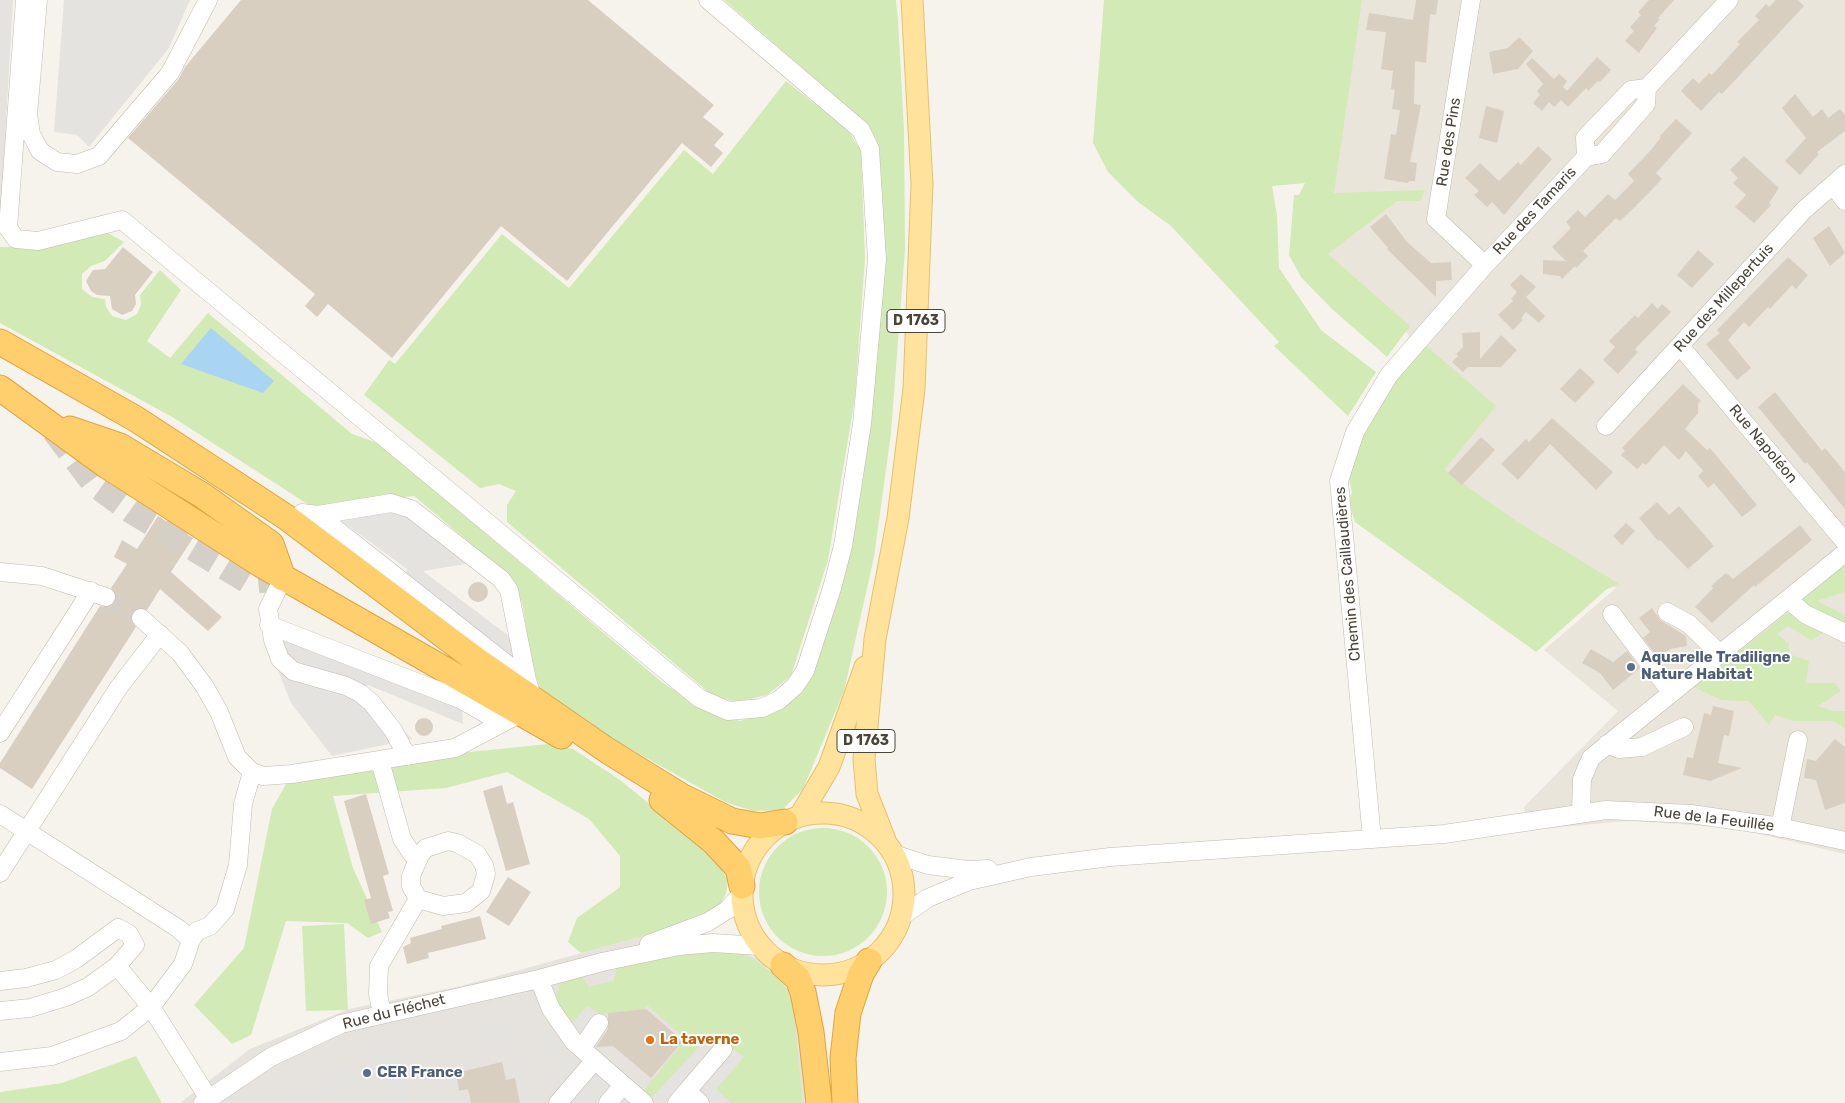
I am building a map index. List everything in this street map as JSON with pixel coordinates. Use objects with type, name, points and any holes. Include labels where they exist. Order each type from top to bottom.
[{"type":"highway","points":[[0,342],[136,419],[286,517],[309,521],[520,705],[583,748],[636,780],[691,821],[738,868],[741,890]]},
{"type":"highway","points":[[0,388],[46,421],[102,475],[254,574],[282,578],[608,752],[702,807],[732,821],[760,826],[792,819]]},
{"type":"highway","points":[[46,421],[120,446],[202,495],[271,544],[282,578]]},
{"type":"highway","points":[[846,1103],[843,1058],[848,1013],[861,974],[870,961]]},
{"type":"highway","points":[[783,965],[798,979],[805,999],[811,1032],[819,1103]]},
{"type":"main road","name":"D 1763","points":[[889,847],[868,794],[864,758],[875,639],[898,518],[914,388],[922,184],[912,0]]},
{"type":"main road","name":"D 1763","points":[[792,819],[829,767],[875,639]]},
{"type":"main road","points":[[823,812],[846,816],[867,825],[889,847],[903,881],[905,895],[902,916],[884,949],[870,961],[849,971],[827,975],[804,973],[783,965],[760,946],[744,916],[741,890],[746,866],[755,848],[768,833],[792,819],[823,812]]},
{"type":"street","points":[[25,0],[8,228],[16,238],[38,241],[122,220],[699,698],[728,711],[762,708],[780,700],[806,670],[843,546],[862,424],[877,259],[870,149],[861,130],[708,0]]},
{"type":"street","points":[[38,0],[28,115],[31,134],[40,151],[57,162],[77,164],[99,156],[170,73],[208,0]]},
{"type":"street","name":"Rue des Pins","points":[[1471,0],[1436,219],[1484,265]]},
{"type":"street","name":"Rue des Tamaris","points":[[1484,265],[1586,157],[1602,154],[1646,104],[1647,88],[1729,0]]},
{"type":"street","points":[[1839,180],[1845,201]]},
{"type":"street","name":"Rue des Millepertuis","points":[[1606,426],[1804,210],[1839,180]]},
{"type":"street","name":"Chemin des Caillaudières","points":[[1372,839],[1339,481],[1354,432],[1389,376],[1484,265]]},
{"type":"street","name":"Rue Napoléon","points":[[1680,346],[1845,542]]},
{"type":"street","points":[[309,521],[391,503],[410,509],[501,579],[509,590],[520,705]]},
{"type":"street","points":[[1581,812],[1584,771],[1591,758],[1845,553]]},
{"type":"street","points":[[0,572],[42,576],[98,594],[0,734]]},
{"type":"street","points":[[282,578],[268,609],[270,625],[280,659],[285,666],[294,671],[346,686],[360,693],[371,702],[393,730],[407,756]]},
{"type":"street","points":[[1788,599],[1805,614],[1845,633]]},
{"type":"street","points":[[1667,612],[1689,624],[1720,654]]},
{"type":"street","points":[[1612,614],[1672,692]]},
{"type":"street","points":[[142,618],[180,653],[205,686],[219,712],[237,757],[252,772],[263,776],[274,777],[455,748],[520,705]]},
{"type":"street","points":[[270,625],[460,699],[520,705]]},
{"type":"street","points":[[0,873],[119,687],[160,634]]},
{"type":"street","points":[[1607,744],[1619,749],[1642,747],[1684,727]]},
{"type":"street","points":[[1780,828],[1798,740]]},
{"type":"street","points":[[380,761],[402,839],[412,854],[419,858]]},
{"type":"street","points":[[0,1062],[52,1056],[94,1041],[121,1030],[151,1007],[183,964],[197,931],[210,926],[225,909],[232,893],[240,850],[243,804],[252,772]]},
{"type":"street","name":"Rue de la Feuillée","points":[[1031,867],[1110,857],[1444,834],[1581,812],[1644,810],[1672,812],[1780,828],[1845,841]]},
{"type":"street","points":[[0,814],[192,940]]},
{"type":"street","points":[[448,841],[457,842],[477,854],[486,874],[481,891],[466,902],[443,906],[418,899],[411,886],[411,876],[426,848],[448,841]]},
{"type":"street","points":[[889,847],[928,865],[968,870],[1031,867]]},
{"type":"street","points":[[902,916],[928,898],[970,880],[1031,867]]},
{"type":"street","name":"Rue du Fléchet","points":[[602,962],[708,922],[727,910],[741,890]]},
{"type":"street","points":[[382,1014],[378,994],[379,966],[418,899]]},
{"type":"street","points":[[0,981],[26,978],[56,970],[76,959],[118,928],[129,934],[135,946],[116,966],[88,987],[30,1008],[0,1011]]},
{"type":"street","name":"Rue du Fléchet","points":[[206,1101],[231,1095],[270,1057],[341,1024],[539,979],[602,962],[679,946],[714,943],[760,946]]},
{"type":"street","points":[[116,966],[151,1007],[206,1101]]},
{"type":"street","points":[[539,979],[551,1009],[582,1048],[644,1103]]},
{"type":"street","points":[[582,1048],[599,1023]]},
{"type":"street","points":[[700,1103],[682,1097],[723,1049]]},
{"type":"street","points":[[558,1103],[595,1060]]},
{"type":"street","points":[[608,1103],[623,1085]]},
{"type":"shaded area","points":[[0,0],[13,0],[0,228]]},
{"type":"shaded area","points":[[64,0],[190,0],[169,48],[89,147],[77,135],[54,132]]},
{"type":"shaded area","points":[[1360,0],[1845,0],[1845,854],[1734,828],[1628,821],[1529,830],[1524,807],[1618,711],[1544,650],[1616,588],[1438,484],[1409,335],[1323,256]]},
{"type":"shaded area","points":[[400,511],[466,564],[423,571],[514,640],[516,662],[404,577],[407,569],[340,520]]},
{"type":"shaded area","points":[[261,628],[462,705],[463,724],[368,685],[364,690],[412,739],[332,756],[291,703]]},
{"type":"shaded area","points":[[658,932],[716,938],[760,960],[796,1005],[808,1103],[180,1103],[250,1049],[349,1009],[461,986]]},
{"type":"shaded area","points":[[589,1010],[601,1019],[578,1057],[628,1101],[627,1103],[551,1103],[541,1094],[561,1068],[536,1043],[545,1029],[562,1040]]},
{"type":"shaded area","points":[[508,1019],[531,1103],[523,1103],[510,1054],[498,1050],[484,1054],[478,1025]]},
{"type":"shaded area","points":[[713,1032],[744,1057],[716,1089],[731,1103],[655,1103],[651,1099]]},
{"type":"shaded area","name":"CER France","points":[[375,1040],[396,1041],[391,1059],[402,1060],[411,1103],[385,1103],[381,1082],[371,1078],[317,1103],[290,1103],[286,1095],[351,1062],[361,1068],[367,1065]]},
{"type":"green space","points":[[724,0],[896,0],[898,20],[904,130],[905,249],[891,433],[874,557],[844,691],[803,789],[782,810],[753,811],[725,802],[550,704],[539,686],[530,658],[523,606],[512,578],[414,496],[312,507],[174,418],[0,323],[0,247],[16,247],[106,232],[124,242],[105,261],[91,266],[82,274],[82,289],[92,297],[105,299],[106,307],[112,316],[126,320],[137,314],[141,305],[140,295],[160,270],[181,290],[147,341],[170,358],[208,313],[352,434],[380,444],[663,683],[714,714],[740,721],[784,706],[828,620],[883,259],[876,138],[865,122]]},
{"type":"green space","points":[[1104,0],[1362,0],[1334,193],[1425,190],[1420,201],[1397,201],[1328,254],[1410,326],[1387,357],[1332,309],[1301,277],[1289,255],[1294,195],[1299,195],[1305,183],[1272,186],[1277,215],[1279,268],[1321,330],[1376,372],[1348,416],[1274,346],[1279,342],[1170,225],[1138,202],[1108,172],[1093,143]]},
{"type":"green space","points":[[786,81],[848,130],[861,151],[865,258],[855,397],[828,560],[791,676],[767,695],[737,702],[713,696],[507,522],[507,505],[516,491],[499,484],[480,488],[364,395],[389,360],[395,364],[502,234],[569,288],[684,150],[713,174]]},
{"type":"green space","points":[[1424,344],[1496,406],[1444,470],[1516,521],[1619,584],[1607,589],[1536,652],[1355,522],[1348,499],[1352,493],[1348,472],[1371,419],[1390,383]]},
{"type":"green space","points":[[1845,565],[1845,592],[1817,601],[1845,615],[1845,626],[1815,612],[1799,599]]},
{"type":"green space","points":[[1789,612],[1807,626],[1818,624],[1823,633],[1811,640],[1788,626],[1777,634],[1789,644],[1789,654],[1809,661],[1806,683],[1835,683],[1841,691],[1818,706],[1833,711],[1845,711],[1845,728],[1833,721],[1794,721],[1775,715],[1769,725],[1749,701],[1721,700],[1694,687]]},
{"type":"green space","points":[[548,744],[573,749],[620,780],[716,858],[728,881],[726,894],[719,907],[658,932],[581,953],[568,942],[577,918],[620,887],[620,856],[589,819],[507,772],[446,788],[333,796],[353,868],[382,932],[368,938],[347,923],[286,921],[251,1035],[232,1044],[194,1005],[244,948],[272,809],[286,784],[460,753]]},
{"type":"green space","points":[[823,828],[836,829],[848,833],[868,847],[882,867],[886,879],[886,905],[882,917],[868,937],[848,951],[836,955],[823,956],[810,955],[798,951],[778,937],[764,917],[760,905],[759,892],[760,879],[764,867],[778,847],[798,833],[810,829]]},
{"type":"green space","points":[[344,924],[348,1010],[306,1011],[302,926]]},
{"type":"green space","points":[[731,950],[753,959],[775,974],[788,990],[793,1005],[803,1103],[731,1103],[716,1089],[713,1032],[652,1097],[644,1090],[686,1039],[648,1006],[641,1010],[601,1014],[587,1006],[570,1025],[555,1004],[560,983],[582,977],[589,987],[614,981],[617,967],[684,951]]},
{"type":"green space","points":[[136,1056],[162,1103],[0,1103],[0,1092],[62,1083]]},
{"type":"water","points":[[211,328],[274,381],[263,393],[181,364]]},
{"type":"building","points":[[241,0],[588,0],[714,105],[703,117],[724,134],[714,145],[723,153],[711,167],[682,143],[567,281],[501,226],[392,358],[328,304],[317,317],[305,306],[315,294],[128,138],[178,80],[185,67]]},
{"type":"building","points":[[1416,0],[1438,0],[1436,15],[1430,14],[1426,63],[1415,61],[1414,104],[1421,105],[1410,162],[1417,163],[1415,181],[1409,181],[1408,183],[1384,179],[1391,134],[1396,135],[1400,110],[1392,109],[1395,90],[1391,89],[1393,71],[1381,69],[1386,32],[1366,30],[1369,13],[1413,20]]},
{"type":"building","points":[[1649,0],[1674,0],[1658,18],[1660,19],[1654,26],[1657,28],[1639,53],[1625,41],[1634,31],[1630,27],[1641,15],[1638,12]]},
{"type":"building","points":[[1776,0],[1798,0],[1804,6],[1722,94],[1719,92],[1701,111],[1681,91],[1693,78],[1699,84],[1709,73],[1712,75],[1740,44],[1737,42],[1759,20],[1755,16],[1766,4],[1769,7]]},
{"type":"building","points":[[1519,37],[1533,51],[1518,69],[1493,74],[1489,52],[1508,48]]},
{"type":"building","points":[[1597,57],[1611,70],[1588,91],[1586,88],[1568,107],[1561,100],[1554,107],[1549,102],[1542,111],[1533,103],[1540,95],[1537,91],[1543,84],[1526,64],[1532,58],[1554,79],[1559,74],[1567,81],[1563,87],[1567,91]]},
{"type":"building","points":[[1795,94],[1813,117],[1822,109],[1828,118],[1840,109],[1845,115],[1845,131],[1817,152],[1819,154],[1800,175],[1785,161],[1806,138],[1782,108]]},
{"type":"building","points":[[1486,106],[1504,111],[1497,143],[1479,138]]},
{"type":"building","points":[[1676,119],[1692,133],[1656,173],[1662,179],[1620,221],[1616,218],[1583,251],[1588,256],[1576,268],[1575,266],[1562,279],[1560,276],[1543,274],[1543,260],[1566,261],[1552,247],[1571,228],[1566,222],[1578,210],[1585,217],[1608,194],[1615,200],[1634,181],[1628,174],[1651,150],[1660,136]]},
{"type":"building","points":[[1538,146],[1552,159],[1504,215],[1492,202],[1487,207],[1474,195],[1479,191],[1465,178],[1480,163],[1499,181],[1518,162],[1521,165]]},
{"type":"building","points":[[1744,156],[1779,188],[1769,203],[1771,205],[1754,223],[1735,207],[1746,195],[1733,183],[1738,178],[1730,170]]},
{"type":"building","points":[[1386,214],[1407,242],[1431,263],[1451,262],[1452,280],[1436,281],[1436,297],[1387,249],[1370,227]]},
{"type":"building","points":[[1829,226],[1845,253],[1830,266],[1813,238]]},
{"type":"building","points":[[123,247],[153,272],[135,295],[136,304],[132,311],[122,315],[112,309],[110,296],[97,295],[91,291],[86,281],[93,270],[105,269]]},
{"type":"building","points":[[1698,250],[1714,264],[1692,288],[1677,275]]},
{"type":"building","points":[[1788,257],[1808,275],[1796,289],[1792,285],[1770,309],[1768,307],[1749,327],[1744,322],[1728,340],[1751,368],[1737,380],[1706,344],[1720,333],[1717,330]]},
{"type":"building","points":[[1521,274],[1536,287],[1526,297],[1545,316],[1539,323],[1526,312],[1521,318],[1523,320],[1513,330],[1498,315],[1513,301],[1511,299],[1517,292],[1510,285]]},
{"type":"building","points":[[1652,303],[1658,309],[1662,304],[1671,312],[1635,349],[1638,352],[1618,374],[1603,360],[1615,347],[1609,341],[1635,315],[1638,318]]},
{"type":"building","points":[[1480,332],[1480,359],[1501,335],[1517,350],[1501,367],[1468,367],[1463,372],[1452,362],[1458,356],[1456,354],[1463,347],[1462,333]]},
{"type":"building","points":[[1580,368],[1595,382],[1575,403],[1560,389]]},
{"type":"building","points":[[1683,384],[1701,401],[1698,404],[1698,413],[1685,429],[1707,450],[1710,448],[1757,505],[1742,517],[1714,483],[1708,488],[1698,476],[1703,471],[1686,451],[1679,460],[1664,445],[1646,465],[1643,463],[1637,469],[1621,455],[1625,451],[1622,448]]},
{"type":"building","points":[[1775,392],[1822,451],[1825,448],[1845,472],[1845,509],[1807,462],[1805,464],[1758,407]]},
{"type":"building","points":[[1552,418],[1613,472],[1596,490],[1550,444],[1518,480],[1501,464],[1526,439],[1529,442]]},
{"type":"building","points":[[1481,437],[1495,450],[1462,485],[1448,473]]},
{"type":"building","points":[[1657,502],[1669,515],[1679,506],[1714,546],[1688,569],[1660,540],[1658,541],[1639,518]]},
{"type":"building","points":[[158,516],[193,538],[171,572],[222,617],[208,631],[160,589],[147,610],[138,608],[133,611],[131,621],[136,627],[32,789],[0,768],[0,763],[100,606],[109,607],[116,601],[116,594],[111,588],[127,564],[114,557],[122,540],[137,549]]},
{"type":"building","points":[[1626,523],[1635,531],[1622,545],[1613,536]]},
{"type":"building","points":[[1800,525],[1812,540],[1755,587],[1754,585],[1712,623],[1695,607],[1713,588],[1711,586],[1726,573],[1733,579]]},
{"type":"building","points":[[478,582],[485,585],[488,592],[485,599],[478,602],[471,599],[468,592],[471,585]]},
{"type":"building","points":[[1652,608],[1660,620],[1686,636],[1687,646],[1670,649],[1659,657],[1656,655],[1643,638],[1650,632],[1639,618]]},
{"type":"building","points":[[1591,649],[1613,662],[1627,651],[1640,668],[1613,690],[1600,673],[1582,663]]},
{"type":"building","points":[[1713,706],[1734,711],[1729,736],[1724,735],[1718,763],[1742,768],[1710,781],[1683,775],[1687,757],[1693,758],[1704,713],[1711,715]]},
{"type":"building","points":[[420,718],[428,718],[433,723],[431,734],[420,736],[415,731],[415,723]]},
{"type":"building","points":[[1835,739],[1845,747],[1845,803],[1825,810],[1816,780],[1804,778],[1807,759],[1816,761]]},
{"type":"building","points":[[502,785],[507,804],[513,802],[530,864],[506,871],[483,791]]},
{"type":"building","points":[[366,794],[389,874],[383,876],[393,911],[388,912],[390,918],[371,924],[364,900],[371,898],[344,801]]},
{"type":"building","points":[[508,877],[531,892],[509,926],[486,912]]},
{"type":"building","points":[[480,916],[486,939],[428,953],[429,958],[407,964],[403,947],[411,943],[410,938],[442,929],[441,926]]},
{"type":"building","points":[[646,1009],[683,1041],[651,1078],[613,1046],[596,1047],[608,1029],[608,1013]]},
{"type":"building","points":[[502,1062],[506,1080],[515,1078],[520,1103],[471,1103],[468,1089],[459,1091],[456,1073]]},
{"type":"tunnel","points":[[54,431],[95,485],[131,511],[249,582],[283,578]]},
{"type":"tunnel","points":[[106,597],[141,618]]},
{"type":"place","name":"Aquarelle Tradiligne Nature Habitat","points":[[1631,667]]},
{"type":"place","name":"La taverne","points":[[650,1040]]},
{"type":"place","name":"CER France","points":[[367,1073]]}]
